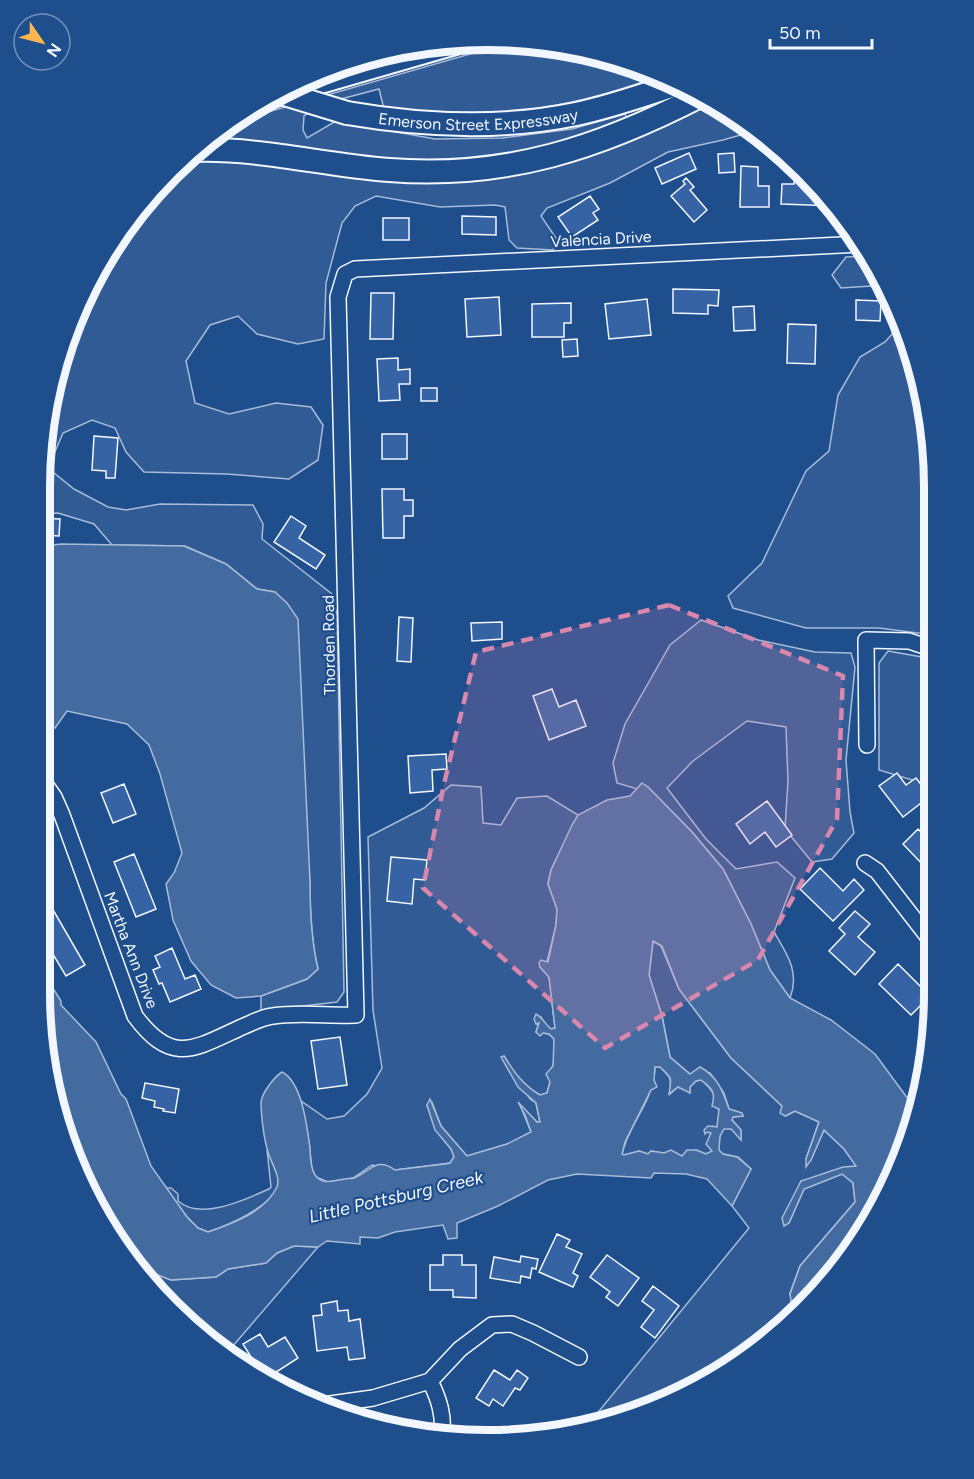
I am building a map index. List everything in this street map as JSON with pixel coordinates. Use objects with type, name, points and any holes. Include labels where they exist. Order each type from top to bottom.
[{"type":"highway","points":[[326,81],[407,57]]},
{"type":"highway","name":"Emerson Street Expressway","points":[[291,96],[347,113],[404,122],[493,125],[576,114],[665,88]]},
{"type":"highway","points":[[208,150],[239,151],[386,170],[425,172],[469,170],[547,158],[583,147],[632,129],[691,100]]},
{"type":"street","name":"Valencia Drive","points":[[345,274],[355,269],[851,244]]},
{"type":"street","name":"Thorden Road","points":[[345,274],[338,297],[356,1016]]},
{"type":"street","points":[[867,745],[866,639],[909,641],[924,646]]},
{"type":"street","name":"Martha Ann Drive","points":[[50,791],[62,815],[135,1016],[154,1039],[166,1046],[182,1049],[200,1046],[260,1019],[273,1016],[356,1016]]},
{"type":"street","points":[[865,863],[877,871],[924,932]]},
{"type":"street","points":[[338,1403],[373,1398],[430,1381],[460,1349],[492,1325],[512,1324],[579,1357]]},
{"type":"street","points":[[430,1381],[438,1399],[443,1427]]},
{"type":"highlighted area","points":[[669,605],[843,676],[837,819],[758,960],[605,1048],[423,888],[444,784],[476,652]]},
{"type":"shaded area","points":[[484,50],[516,50],[572,58],[600,64],[647,80],[590,98],[554,106],[500,112],[467,113],[384,109],[379,89],[322,104],[304,116],[303,130],[307,138],[336,121],[435,139],[502,138],[572,129],[625,114],[627,119],[596,137],[452,166],[219,141],[256,115]]},
{"type":"shaded area","points":[[702,106],[745,134],[668,152],[610,183],[547,208],[541,216],[558,241],[553,250],[517,248],[509,240],[505,207],[495,205],[440,207],[376,196],[355,206],[342,223],[326,283],[324,339],[298,344],[257,334],[238,316],[210,325],[186,361],[195,403],[229,414],[276,403],[311,407],[323,425],[318,460],[289,479],[227,474],[144,472],[126,452],[115,428],[92,420],[63,433],[50,463],[53,430],[64,374],[95,293],[123,244],[140,221],[158,199],[197,159],[427,181],[680,117]]},
{"type":"shaded area","points":[[859,256],[876,287],[841,288],[832,275],[846,257]]},
{"type":"shaded area","points":[[895,331],[910,374],[921,430],[924,458],[924,634],[879,628],[806,628],[733,608],[728,596],[762,563],[806,471],[829,451],[838,395],[860,357],[885,342]]},
{"type":"shaded area","points":[[50,470],[74,489],[108,507],[126,510],[160,504],[253,505],[263,524],[262,539],[332,594],[337,614],[344,992],[337,1002],[261,1011],[261,996],[307,979],[318,969],[311,926],[310,882],[275,592],[257,589],[226,564],[185,546],[112,545],[94,524],[58,513],[50,514]]},
{"type":"shaded area","points":[[701,620],[758,640],[815,652],[851,653],[855,667],[846,760],[854,833],[832,859],[812,862],[785,829],[788,781],[786,727],[747,721],[693,761],[667,788],[706,839],[736,869],[777,862],[795,878],[774,932],[793,971],[793,989],[790,998],[770,970],[751,924],[723,869],[692,832],[648,787],[642,784],[637,789],[617,783],[613,763],[625,724],[670,645]]},
{"type":"shaded area","points":[[888,651],[924,657],[924,784],[879,770],[879,663]]},
{"type":"shaded area","points":[[451,785],[481,787],[483,823],[501,825],[517,798],[547,796],[578,815],[551,870],[548,884],[557,909],[556,925],[547,962],[540,967],[549,977],[555,1028],[551,1029],[541,1017],[536,1032],[549,1034],[554,1039],[555,1053],[553,1066],[549,1072],[550,1082],[547,1093],[540,1095],[524,1083],[504,1056],[530,1099],[536,1103],[540,1122],[537,1122],[520,1105],[531,1132],[508,1144],[467,1156],[441,1126],[432,1102],[427,1105],[435,1129],[451,1149],[454,1157],[450,1163],[395,1170],[372,1165],[353,1178],[328,1182],[316,1177],[312,1169],[301,1101],[327,1119],[344,1116],[367,1094],[382,1068],[373,1010],[368,837],[424,808]]},
{"type":"shaded area","points":[[653,941],[661,946],[679,989],[731,1058],[782,1106],[786,1116],[795,1111],[819,1122],[806,1159],[811,1160],[824,1130],[844,1149],[857,1167],[801,1181],[789,1223],[804,1189],[842,1174],[853,1183],[855,1202],[800,1266],[790,1293],[792,1305],[775,1321],[730,1356],[706,1371],[654,1396],[595,1416],[749,1228],[732,1206],[751,1169],[738,1157],[723,1154],[718,1150],[724,1128],[732,1129],[741,1139],[741,1130],[732,1120],[733,1117],[743,1116],[742,1113],[729,1109],[724,1093],[710,1073],[690,1074],[670,1057],[662,1016],[649,975]]},
{"type":"shaded area","points":[[655,1067],[660,1067],[669,1076],[670,1094],[678,1087],[690,1092],[690,1087],[696,1081],[701,1080],[711,1090],[719,1113],[717,1127],[712,1126],[707,1132],[711,1133],[713,1151],[706,1154],[696,1150],[682,1156],[651,1151],[648,1154],[639,1151],[622,1154],[650,1092]]},
{"type":"shaded area","points":[[267,1150],[279,1182],[274,1194],[248,1215],[208,1232],[198,1228],[187,1217],[165,1188],[171,1188],[178,1194],[178,1201],[187,1207],[210,1209],[235,1203],[271,1187]]},
{"type":"shaded area","points":[[294,1246],[318,1247],[232,1347],[199,1321],[153,1273],[171,1280],[216,1277],[228,1269],[266,1263],[277,1253]]},
{"type":"water","points":[[50,545],[184,546],[226,564],[257,589],[275,592],[287,603],[298,619],[311,915],[318,969],[307,979],[261,996],[236,998],[211,985],[191,961],[173,920],[166,884],[174,873],[182,853],[160,774],[149,745],[127,724],[67,711],[55,728],[50,726]]},
{"type":"water","name":"Little Pottsburg Creek","points":[[642,783],[648,787],[692,832],[723,869],[751,924],[770,970],[790,998],[831,1020],[875,1054],[911,1102],[891,1159],[866,1211],[834,1258],[796,1301],[792,1305],[790,1294],[800,1266],[855,1202],[853,1183],[842,1174],[804,1189],[789,1223],[784,1226],[782,1218],[801,1181],[843,1167],[856,1166],[844,1149],[824,1130],[806,1167],[806,1159],[819,1122],[795,1111],[785,1116],[780,1113],[782,1106],[731,1058],[679,989],[662,946],[653,941],[649,975],[662,1016],[670,1057],[690,1074],[700,1067],[711,1075],[719,1085],[729,1109],[742,1113],[743,1116],[733,1117],[732,1120],[741,1130],[741,1140],[731,1129],[724,1129],[720,1136],[719,1150],[723,1154],[737,1157],[751,1169],[732,1206],[707,1179],[686,1174],[654,1173],[651,1178],[577,1174],[548,1180],[498,1206],[457,1223],[457,1238],[448,1239],[443,1225],[395,1232],[378,1238],[360,1237],[360,1244],[327,1241],[318,1247],[294,1246],[277,1253],[266,1263],[228,1269],[216,1277],[171,1280],[153,1273],[108,1211],[73,1133],[64,1105],[53,1049],[50,984],[61,1001],[61,1005],[96,1042],[121,1094],[126,1099],[151,1166],[187,1217],[198,1228],[208,1232],[247,1216],[265,1203],[277,1187],[277,1174],[265,1141],[261,1102],[269,1086],[282,1072],[289,1077],[299,1095],[307,1128],[312,1169],[318,1178],[329,1182],[354,1178],[373,1166],[383,1164],[395,1170],[450,1163],[454,1157],[451,1149],[435,1130],[427,1105],[430,1099],[441,1126],[467,1156],[507,1144],[531,1132],[518,1102],[537,1122],[540,1122],[536,1103],[518,1087],[501,1057],[504,1056],[515,1073],[529,1087],[540,1095],[547,1093],[550,1082],[546,1074],[553,1066],[554,1039],[549,1034],[543,1033],[540,1036],[536,1032],[539,1023],[536,1024],[534,1019],[536,1014],[551,1029],[555,1028],[549,977],[539,963],[541,960],[548,962],[556,925],[557,909],[548,884],[551,870],[578,815],[607,800],[630,796]],"holes":[[[655,1067],[660,1067],[667,1073],[671,1084],[669,1094],[678,1087],[690,1093],[690,1087],[696,1081],[701,1080],[712,1091],[714,1097],[712,1106],[719,1109],[717,1127],[708,1126],[704,1130],[705,1134],[711,1133],[706,1144],[712,1151],[706,1154],[696,1150],[687,1150],[682,1156],[671,1150],[664,1153],[651,1151],[648,1154],[639,1151],[622,1154],[625,1142],[651,1090],[657,1087],[654,1080]]]},
{"type":"building","points":[[689,153],[696,169],[662,184],[655,168]]},
{"type":"building","points":[[734,153],[735,172],[719,173],[718,154]]},
{"type":"building","points":[[741,166],[758,167],[758,186],[769,186],[769,207],[740,207]]},
{"type":"building","points":[[795,177],[821,205],[781,204],[782,184],[794,184]]},
{"type":"building","points":[[686,178],[694,187],[690,190],[707,210],[694,222],[671,196],[685,184],[683,181]]},
{"type":"building","points":[[590,196],[599,209],[593,213],[598,220],[572,237],[558,217]]},
{"type":"building","points":[[462,216],[496,217],[496,235],[462,234]]},
{"type":"building","points":[[383,218],[409,218],[409,240],[383,240]]},
{"type":"building","points":[[673,289],[719,290],[718,306],[708,305],[708,314],[673,313]]},
{"type":"building","points":[[371,293],[394,293],[393,339],[370,339]]},
{"type":"building","points":[[499,297],[501,335],[467,337],[465,299]]},
{"type":"building","points":[[647,299],[651,335],[609,339],[605,304]]},
{"type":"building","points":[[856,300],[881,301],[880,321],[856,320]]},
{"type":"building","points":[[571,303],[571,323],[564,323],[564,337],[532,337],[532,304]]},
{"type":"building","points":[[754,306],[755,330],[734,331],[733,307]]},
{"type":"building","points":[[788,324],[816,325],[815,364],[787,363]]},
{"type":"building","points":[[577,339],[578,356],[563,357],[562,340]]},
{"type":"building","points":[[398,358],[398,370],[410,369],[410,384],[399,384],[400,400],[379,401],[377,359]]},
{"type":"building","points":[[421,388],[437,388],[437,401],[421,401]]},
{"type":"building","points":[[382,434],[407,434],[407,459],[382,459]]},
{"type":"building","points":[[94,436],[118,438],[115,478],[106,478],[106,471],[92,470]]},
{"type":"building","points":[[382,489],[404,489],[404,500],[413,500],[413,516],[404,516],[404,538],[383,538]]},
{"type":"building","points":[[291,516],[306,526],[299,538],[325,555],[316,569],[274,542]]},
{"type":"building","points":[[50,518],[60,519],[59,536],[50,535]]},
{"type":"building","points":[[399,617],[413,618],[411,662],[397,661]]},
{"type":"building","points":[[502,622],[502,639],[472,641],[471,623]]},
{"type":"building","points":[[552,689],[559,707],[576,700],[586,726],[549,740],[533,696]]},
{"type":"building","points":[[446,754],[447,769],[432,770],[433,791],[410,793],[408,756]]},
{"type":"building","points":[[897,773],[906,785],[916,778],[924,788],[924,801],[903,817],[879,786]]},
{"type":"building","points":[[124,784],[136,814],[113,823],[101,793]]},
{"type":"building","points":[[767,801],[792,835],[776,847],[765,832],[750,844],[736,824]]},
{"type":"building","points":[[918,829],[924,835],[924,866],[903,844]]},
{"type":"building","points":[[134,854],[156,909],[136,917],[114,862]]},
{"type":"building","points":[[391,857],[427,860],[425,880],[414,879],[412,904],[387,901]]},
{"type":"building","points":[[820,868],[843,891],[854,879],[864,890],[833,921],[800,889]]},
{"type":"building","points":[[52,908],[85,965],[66,976],[50,949],[50,909]]},
{"type":"building","points":[[855,911],[870,924],[858,937],[875,952],[855,975],[829,951],[845,934],[839,928]]},
{"type":"building","points":[[172,948],[185,979],[195,975],[201,989],[170,1002],[162,983],[159,984],[153,970],[160,967],[155,956]]},
{"type":"building","points":[[898,964],[924,990],[924,1002],[911,1015],[879,984]]},
{"type":"building","points":[[340,1037],[347,1085],[318,1089],[311,1041]]},
{"type":"building","points":[[145,1083],[179,1089],[175,1113],[154,1107],[155,1101],[142,1098]]},
{"type":"building","points":[[557,1234],[570,1240],[566,1247],[582,1254],[573,1273],[578,1276],[573,1287],[539,1272]]},
{"type":"building","points":[[443,1255],[462,1255],[462,1265],[476,1265],[476,1298],[453,1297],[453,1290],[430,1290],[430,1265],[443,1265]]},
{"type":"building","points":[[607,1255],[639,1278],[618,1306],[606,1297],[610,1292],[590,1277]]},
{"type":"building","points":[[521,1256],[538,1259],[536,1269],[532,1268],[530,1278],[521,1276],[520,1283],[490,1278],[494,1257],[520,1262]]},
{"type":"building","points":[[653,1286],[679,1306],[655,1338],[641,1327],[654,1310],[642,1301]]},
{"type":"building","points":[[337,1301],[338,1311],[348,1310],[349,1321],[360,1319],[365,1358],[349,1360],[347,1347],[317,1351],[313,1316],[322,1315],[321,1304]]},
{"type":"building","points":[[260,1334],[268,1347],[285,1337],[298,1358],[273,1374],[254,1362],[243,1344]]},
{"type":"building","points":[[494,1370],[510,1380],[517,1370],[528,1378],[520,1390],[515,1388],[503,1406],[493,1399],[489,1406],[476,1398]]}]
